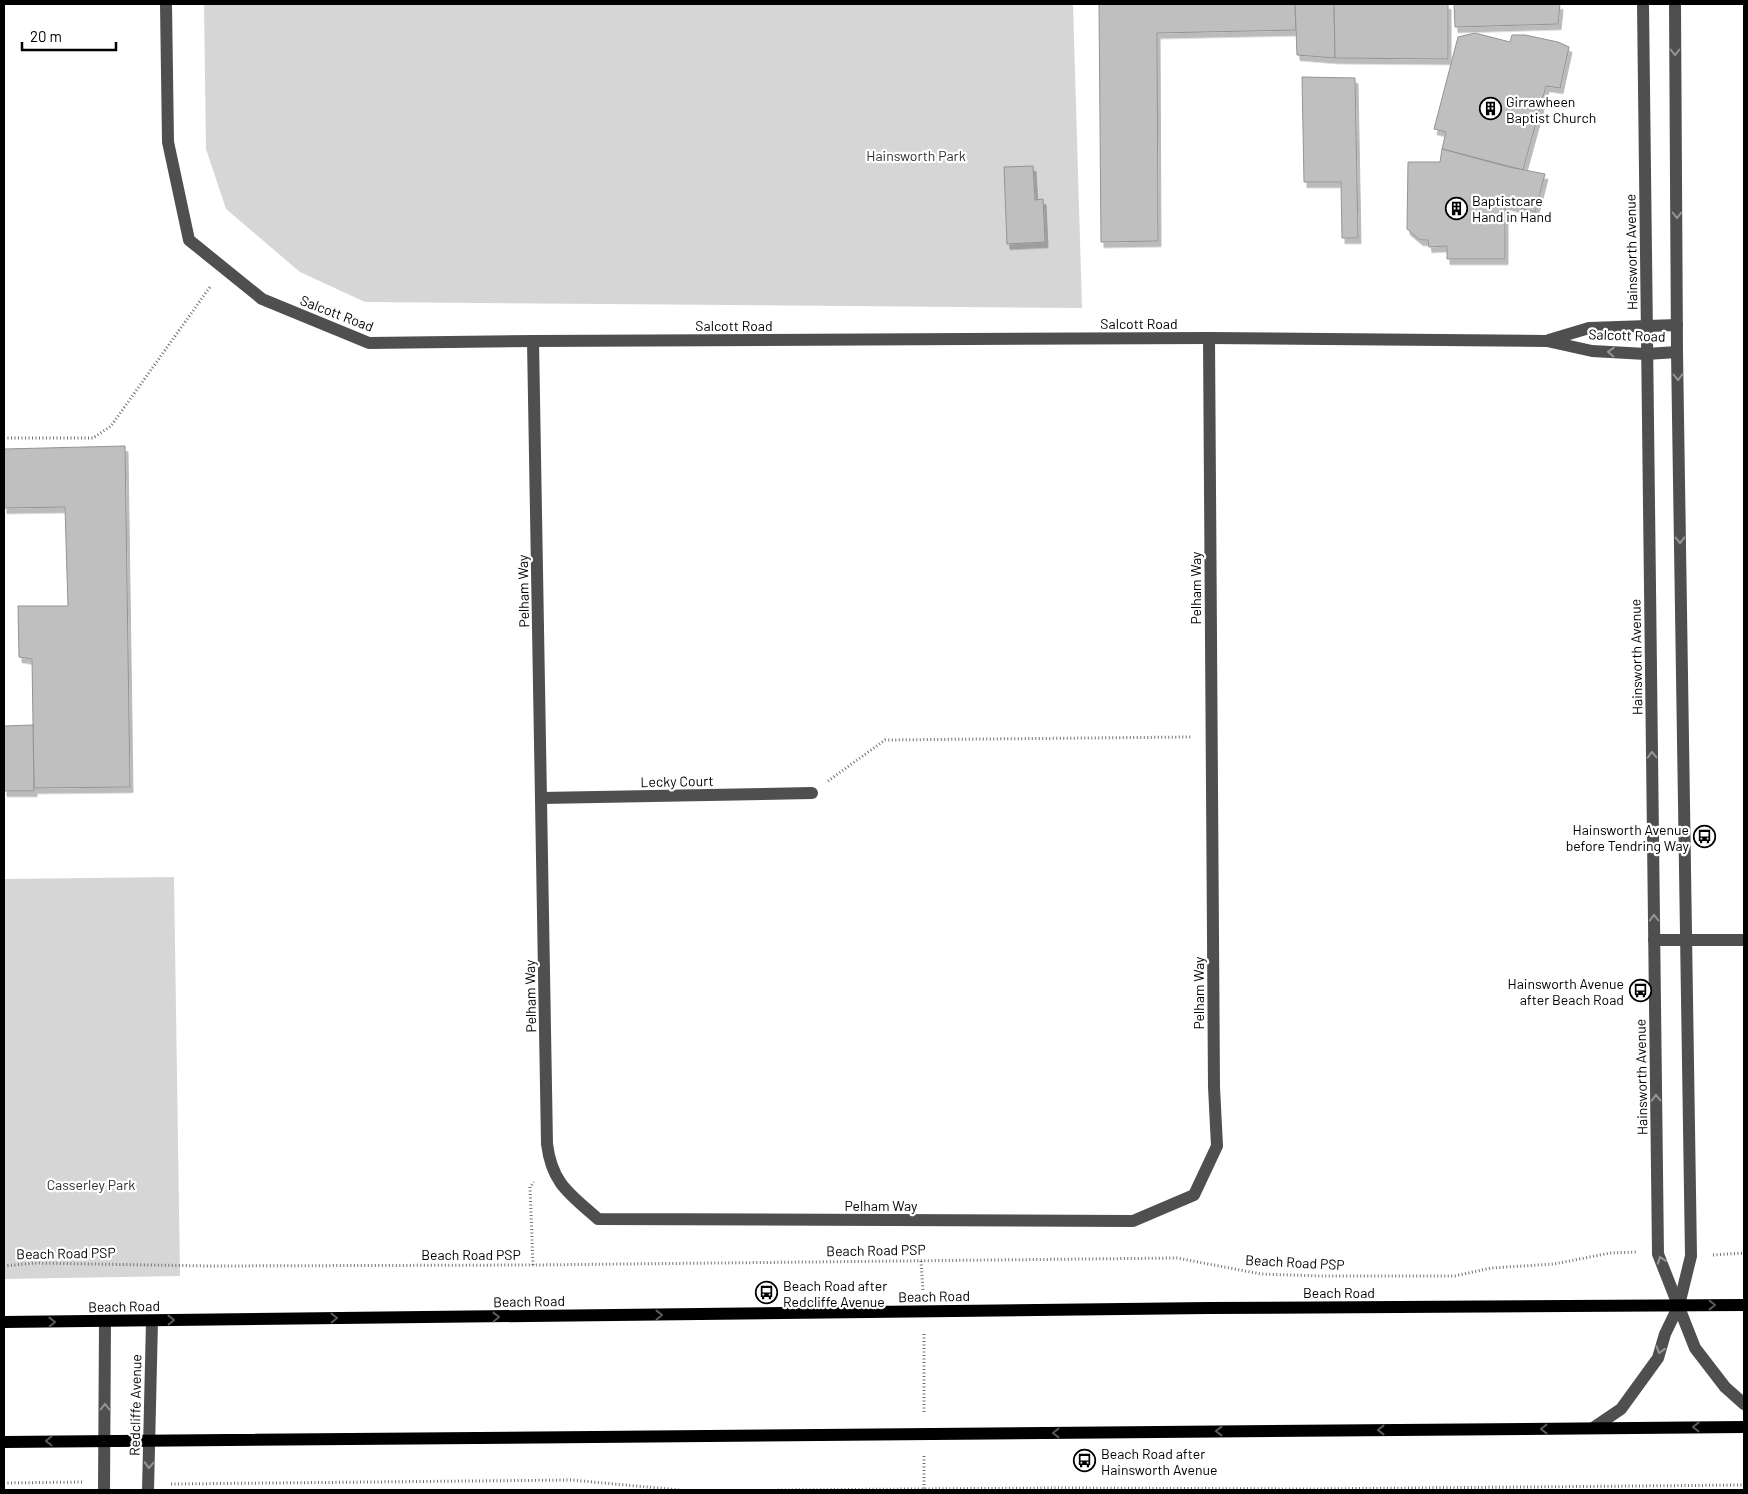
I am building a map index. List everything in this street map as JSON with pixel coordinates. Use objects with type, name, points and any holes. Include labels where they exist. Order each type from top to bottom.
[{"type":"main road","name":"Beach Road","points":[[4,1322],[1744,1304]]},
{"type":"main road","points":[[4,1442],[1744,1427]]},
{"type":"street","name":"Salcott Road","points":[[166,4],[168,142],[189,240],[262,299],[370,343],[1208,338],[1547,341],[1592,351],[1646,354],[1677,352]]},
{"type":"street","name":"Hainsworth Avenue","points":[[1643,4],[1658,1254],[1695,1348],[1725,1387],[1744,1404]]},
{"type":"street","points":[[1593,1428],[1621,1409],[1658,1358],[1665,1334],[1679,1305],[1690,1256],[1677,352],[1675,4]]},
{"type":"street","name":"Salcott Road","points":[[1547,341],[1589,328],[1677,325]]},
{"type":"street","name":"Pelham Way","points":[[533,341],[547,1134],[550,1162],[564,1189],[598,1219],[1133,1221],[1194,1195],[1217,1146],[1214,1087],[1208,338]]},
{"type":"street","name":"Lecky Court","points":[[541,798],[812,793]]},
{"type":"street","points":[[1654,940],[1744,940]]},
{"type":"street","points":[[104,1486],[105,1321]]},
{"type":"street","name":"Redcliffe Avenue","points":[[148,1487],[152,1321]]},
{"type":"path","points":[[4,438],[93,438],[112,426],[224,268]]},
{"type":"path","points":[[812,793],[885,740],[1212,736]]},
{"type":"path","points":[[533,1265],[530,1186],[550,1162]]},
{"type":"path","name":"Beach Road PSP","points":[[4,1266],[34,1263],[209,1266],[533,1265],[1177,1258],[1261,1274],[1455,1276],[1491,1268],[1554,1264],[1610,1253],[1658,1254]]},
{"type":"path","points":[[1690,1256],[1744,1253]]},
{"type":"path","points":[[921,1261],[924,1489]]},
{"type":"path","points":[[148,1487],[571,1480],[680,1490]]},
{"type":"path","points":[[4,1483],[104,1486]]},
{"type":"path","points":[[778,1490],[1744,1486]]},
{"type":"green space","name":"Hainsworth Park","points":[[204,4],[1073,4],[1082,308],[365,302],[300,272],[226,209],[206,149]]},
{"type":"green space","name":"Casserley Park","points":[[174,877],[180,1276],[4,1279],[4,879]]},
{"type":"building","points":[[1099,4],[1295,4],[1296,30],[1157,33],[1158,241],[1101,242]]},
{"type":"building","points":[[1295,4],[1334,4],[1335,58],[1297,55]]},
{"type":"building","points":[[1334,4],[1448,4],[1448,59],[1335,58]]},
{"type":"building","points":[[1454,4],[1560,4],[1558,24],[1455,27]]},
{"type":"building","name":"Girrawheen Baptist Church","points":[[1475,33],[1510,42],[1512,35],[1525,35],[1558,42],[1569,47],[1560,88],[1546,86],[1523,170],[1442,149],[1446,132],[1434,129],[1458,37]]},
{"type":"building","points":[[1302,77],[1355,78],[1358,238],[1342,238],[1341,182],[1304,182]]},
{"type":"building","name":"Baptistcare Hand in Hand","points":[[1442,149],[1509,167],[1545,174],[1535,212],[1505,204],[1505,259],[1447,259],[1447,246],[1429,247],[1428,240],[1420,240],[1407,229],[1408,162],[1440,162]]},
{"type":"building","points":[[1033,166],[1035,200],[1043,199],[1045,242],[1007,244],[1004,167]]},
{"type":"building","points":[[125,446],[130,787],[34,788],[32,659],[19,657],[18,606],[68,606],[65,507],[4,508],[4,449]]},
{"type":"building","points":[[33,725],[34,791],[4,791],[4,726]]},
{"type":"place","name":"Girrawheen Baptist Church","points":[[1490,109]]},
{"type":"place","name":"Baptistcare Hand in Hand","points":[[1456,208]]},
{"type":"place","name":"Hainsworth Avenue before Tendring Way","points":[[1705,837]]},
{"type":"place","name":"Hainsworth Avenue after Beach Road","points":[[1640,991]]},
{"type":"place","name":"Beach Road after Redcliffe Avenue","points":[[767,1293]]},
{"type":"place","name":"Beach Road after Hainsworth Avenue","points":[[1085,1461]]}]
